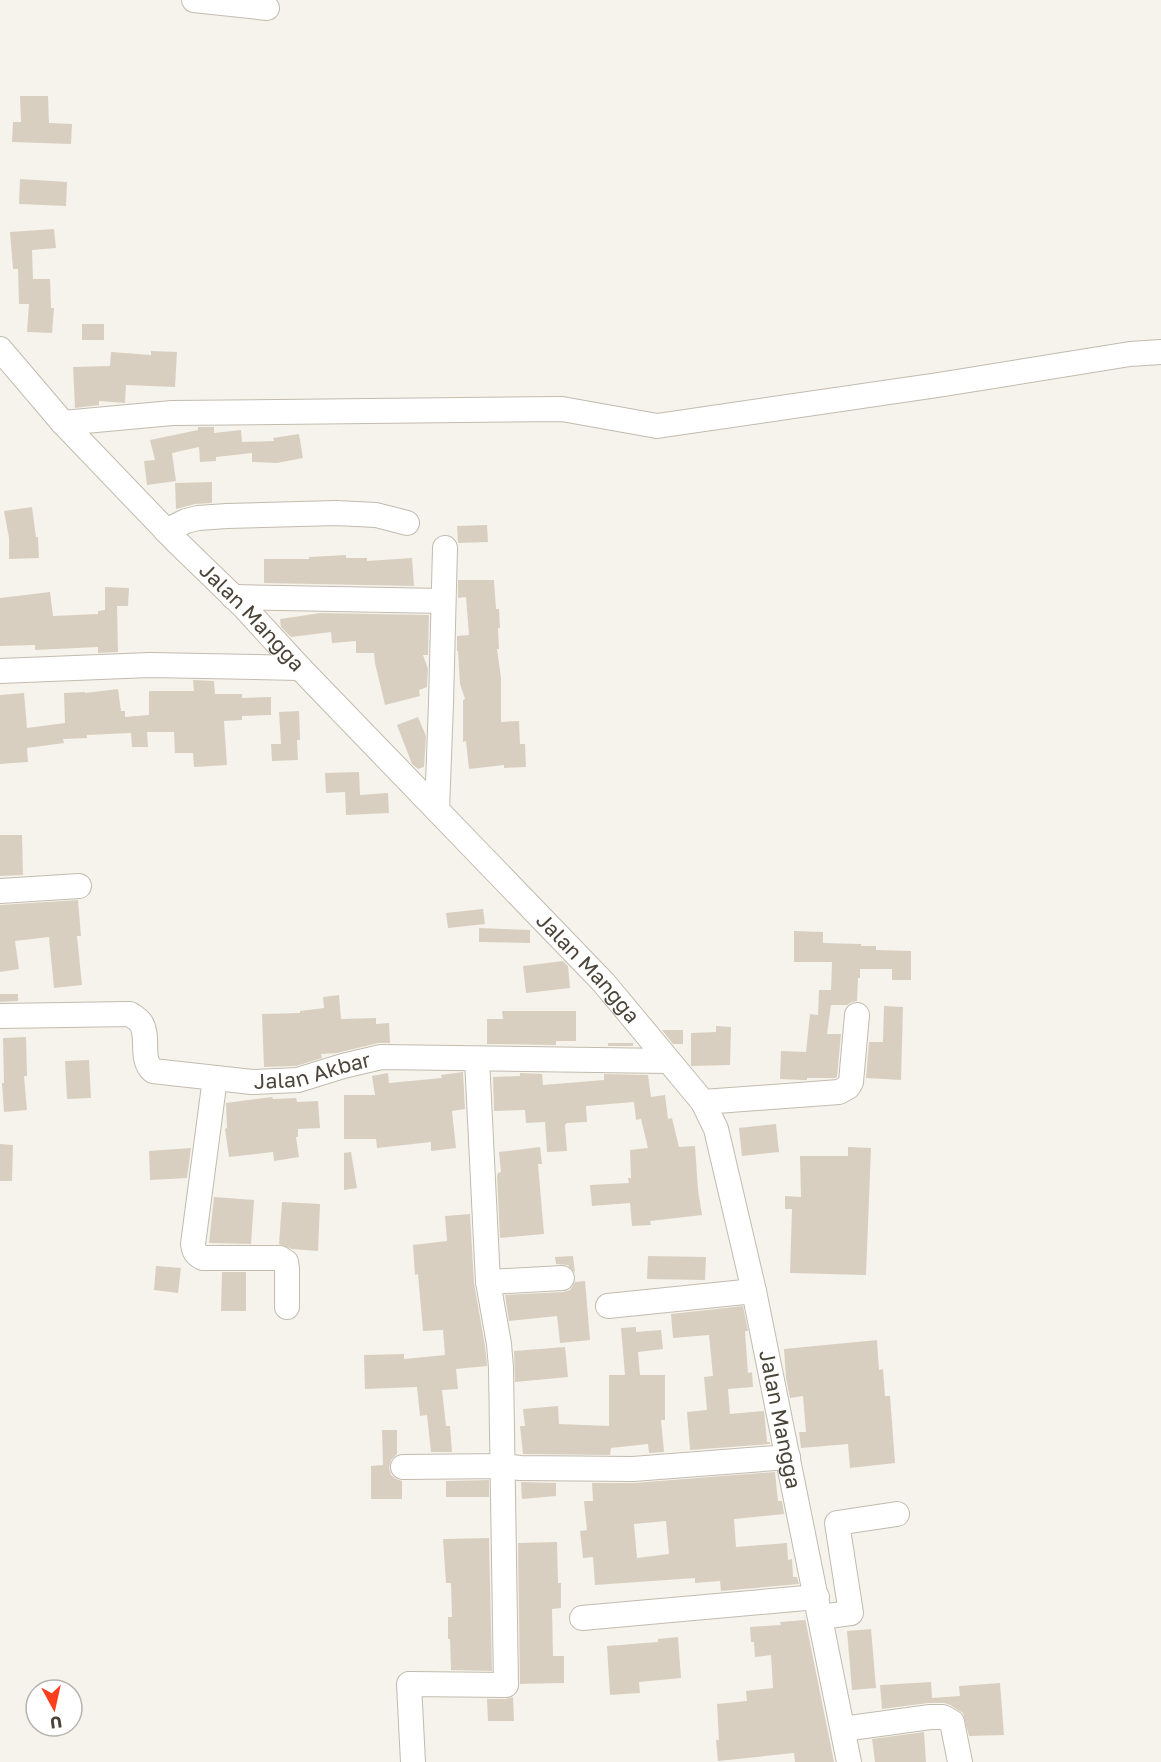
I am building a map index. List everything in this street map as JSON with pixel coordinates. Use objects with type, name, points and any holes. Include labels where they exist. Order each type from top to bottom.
[{"type":"street","points":[[194,0],[267,8]]},
{"type":"street","name":"Jalan Mangga","points":[[0,349],[63,423],[604,983],[703,1102],[716,1129],[754,1291],[849,1762]]},
{"type":"street","points":[[63,423],[172,413],[562,409],[657,426],[1130,354],[1161,352]]},
{"type":"street","points":[[166,531],[198,518],[227,516],[336,513],[376,515],[407,523]]},
{"type":"street","points":[[437,810],[445,548]]},
{"type":"street","points":[[233,597],[443,601]]},
{"type":"street","points":[[0,672],[150,666],[300,668]]},
{"type":"street","points":[[0,891],[79,886]]},
{"type":"street","name":"Jalan Akbar","points":[[0,1016],[130,1014],[143,1026],[146,1060],[153,1071],[252,1082],[298,1080],[381,1057],[667,1061]]},
{"type":"street","points":[[703,1102],[839,1092],[848,1087],[851,1082],[857,1015]]},
{"type":"street","points":[[413,1762],[409,1684],[506,1685],[499,1344],[488,1282],[477,1059]]},
{"type":"street","points":[[214,1078],[194,1251],[202,1258],[280,1258],[286,1262],[287,1268],[287,1307]]},
{"type":"street","points":[[488,1282],[562,1278]]},
{"type":"street","points":[[608,1306],[754,1291]]},
{"type":"street","points":[[403,1467],[503,1466],[633,1469],[788,1457]]},
{"type":"street","points":[[582,1618],[818,1606],[851,1613],[837,1523],[897,1514]]},
{"type":"street","points":[[741,1611],[818,1606]]},
{"type":"street","points":[[843,1729],[943,1717],[952,1722],[960,1762]]},
{"type":"building","points":[[20,96],[48,96],[49,123],[72,124],[71,144],[12,142],[13,122],[21,122]]},
{"type":"building","points":[[20,179],[67,182],[66,206],[19,204]]},
{"type":"building","points":[[54,229],[56,248],[32,250],[33,279],[50,279],[51,308],[54,308],[52,333],[27,332],[29,304],[19,304],[18,269],[13,269],[10,232]]},
{"type":"building","points":[[82,324],[104,324],[104,340],[82,340]]},
{"type":"building","points":[[151,351],[177,352],[175,387],[126,385],[125,403],[99,401],[99,405],[75,408],[73,367],[110,366],[111,352],[151,355]]},
{"type":"building","points":[[198,427],[214,427],[214,433],[241,430],[242,442],[274,441],[273,438],[299,434],[303,458],[277,463],[252,462],[252,453],[216,457],[216,461],[200,462],[199,447],[172,453],[176,481],[147,485],[144,461],[155,460],[150,440],[198,430]]},
{"type":"building","points":[[212,482],[212,503],[195,504],[176,509],[175,483]]},
{"type":"building","points":[[32,507],[36,537],[38,537],[39,558],[9,559],[9,538],[4,511]]},
{"type":"building","points":[[487,525],[488,542],[458,543],[457,526]]},
{"type":"building","points":[[346,555],[346,558],[367,558],[367,561],[412,558],[414,586],[264,583],[264,559],[309,559],[309,557]]},
{"type":"building","points":[[458,580],[494,580],[500,628],[498,628],[499,649],[497,649],[501,678],[501,722],[519,721],[520,744],[525,744],[526,767],[504,768],[504,765],[469,769],[466,741],[463,742],[463,700],[465,699],[460,684],[457,636],[469,635],[466,597],[458,598]]},
{"type":"building","points":[[105,587],[129,588],[128,606],[117,606],[118,652],[98,653],[98,647],[35,650],[35,645],[0,646],[0,598],[50,592],[53,616],[98,614],[98,611],[105,610]]},
{"type":"building","points":[[321,613],[429,615],[428,655],[423,655],[428,669],[427,687],[419,690],[420,696],[385,705],[374,653],[356,653],[356,641],[332,643],[331,632],[291,637],[281,627],[280,619]]},
{"type":"building","points":[[193,680],[214,681],[215,694],[242,694],[242,698],[271,697],[271,715],[242,716],[242,720],[224,721],[227,765],[194,767],[193,753],[175,753],[174,732],[147,732],[148,747],[132,747],[131,733],[87,735],[87,738],[63,739],[64,743],[27,748],[28,762],[0,764],[0,695],[24,693],[27,728],[65,723],[64,693],[118,689],[121,711],[125,711],[125,717],[149,715],[149,691],[194,691]]},
{"type":"building","points":[[299,711],[298,760],[272,761],[271,744],[281,744],[279,712]]},
{"type":"building","points":[[418,717],[426,736],[424,767],[418,769],[412,764],[397,725]]},
{"type":"building","points":[[359,772],[360,795],[388,793],[389,813],[346,815],[345,792],[326,793],[325,773]]},
{"type":"building","points":[[0,835],[22,835],[23,875],[0,876]]},
{"type":"building","points":[[78,900],[81,936],[77,936],[82,985],[54,988],[49,937],[15,941],[19,969],[0,972],[0,905]]},
{"type":"building","points":[[483,909],[485,924],[448,928],[446,913]]},
{"type":"building","points":[[479,928],[530,930],[530,943],[479,942]]},
{"type":"building","points":[[794,931],[823,932],[823,943],[861,944],[861,946],[876,946],[876,950],[911,951],[911,980],[892,980],[892,969],[860,969],[857,1001],[847,1005],[831,1005],[827,1034],[841,1034],[837,1077],[835,1078],[780,1079],[781,1051],[806,1052],[810,1014],[818,1015],[819,990],[831,990],[832,962],[794,962]]},
{"type":"building","points":[[563,961],[568,966],[570,988],[526,993],[523,966]]},
{"type":"building","points":[[0,994],[18,994],[18,1001],[0,1002]]},
{"type":"building","points":[[339,995],[341,1019],[376,1018],[376,1024],[389,1023],[390,1043],[378,1043],[337,1053],[321,1054],[322,1058],[296,1066],[264,1067],[262,1014],[300,1013],[300,1011],[324,1008],[323,997]]},
{"type":"building","points":[[884,1006],[903,1007],[901,1080],[866,1078],[869,1042],[883,1042]]},
{"type":"building","points":[[502,1011],[576,1011],[576,1041],[556,1041],[556,1045],[487,1044],[487,1019],[503,1019]]},
{"type":"building","points":[[716,1026],[731,1027],[730,1065],[691,1066],[691,1033],[716,1032]]},
{"type":"building","points":[[662,1030],[683,1030],[683,1044],[673,1044]]},
{"type":"building","points":[[26,1037],[27,1076],[24,1076],[27,1110],[4,1112],[3,1038]]},
{"type":"building","points":[[608,1043],[633,1043],[633,1046],[608,1046]]},
{"type":"building","points":[[89,1060],[91,1098],[67,1099],[65,1061]]},
{"type":"building","points":[[463,1072],[465,1109],[452,1111],[456,1148],[431,1151],[431,1142],[377,1148],[376,1139],[344,1139],[344,1095],[375,1095],[372,1076],[388,1073],[389,1083],[442,1078],[441,1075]]},
{"type":"building","points":[[520,1073],[542,1074],[543,1085],[604,1080],[604,1074],[648,1075],[651,1097],[665,1095],[668,1119],[672,1118],[679,1147],[695,1146],[702,1215],[650,1221],[651,1225],[632,1226],[630,1203],[592,1206],[590,1185],[629,1183],[628,1178],[631,1178],[630,1150],[648,1148],[641,1119],[636,1120],[634,1102],[586,1106],[587,1122],[565,1125],[567,1151],[547,1152],[545,1122],[526,1123],[525,1110],[494,1111],[493,1077],[520,1076]]},
{"type":"building","points":[[272,1097],[273,1099],[296,1098],[297,1102],[318,1101],[320,1128],[298,1129],[298,1137],[296,1137],[299,1157],[274,1161],[273,1152],[229,1157],[225,1129],[227,1128],[226,1103]]},
{"type":"building","points":[[776,1124],[779,1152],[742,1156],[739,1128]]},
{"type":"building","points":[[0,1144],[13,1145],[12,1181],[0,1181]]},
{"type":"building","points":[[540,1147],[542,1164],[538,1164],[544,1234],[500,1238],[497,1176],[501,1172],[499,1152]]},
{"type":"building","points":[[848,1147],[871,1148],[866,1275],[790,1273],[792,1209],[785,1209],[785,1196],[801,1197],[800,1156],[848,1156]]},
{"type":"building","points":[[191,1148],[187,1178],[150,1180],[149,1151]]},
{"type":"building","points":[[351,1152],[357,1188],[344,1190],[344,1153]]},
{"type":"building","points":[[214,1197],[254,1200],[251,1244],[209,1243]]},
{"type":"building","points":[[282,1202],[320,1204],[318,1251],[292,1249],[279,1244]]},
{"type":"building","points":[[470,1214],[474,1283],[487,1366],[456,1369],[458,1389],[442,1390],[446,1426],[450,1426],[452,1452],[431,1452],[427,1415],[420,1416],[417,1387],[365,1389],[364,1355],[404,1354],[404,1359],[445,1355],[443,1330],[423,1331],[413,1245],[447,1241],[445,1216]]},
{"type":"building","points":[[573,1256],[575,1273],[568,1265],[556,1264],[555,1257]]},
{"type":"building","points":[[648,1256],[706,1257],[705,1280],[647,1279]]},
{"type":"building","points":[[156,1266],[181,1268],[178,1293],[154,1290]]},
{"type":"building","points":[[222,1272],[246,1272],[246,1311],[221,1311]]},
{"type":"building","points":[[576,1281],[585,1281],[590,1340],[560,1343],[557,1316],[509,1321],[505,1295],[563,1292],[570,1290]]},
{"type":"building","points":[[743,1306],[748,1331],[745,1331],[748,1373],[752,1372],[753,1387],[728,1389],[730,1414],[764,1411],[767,1442],[770,1444],[690,1450],[687,1412],[707,1410],[704,1377],[713,1376],[709,1335],[673,1338],[671,1314]]},
{"type":"building","points":[[636,1327],[636,1332],[661,1330],[663,1349],[638,1352],[640,1375],[665,1375],[665,1420],[661,1420],[664,1452],[649,1453],[648,1444],[611,1448],[610,1455],[523,1454],[520,1426],[525,1426],[523,1409],[558,1406],[559,1424],[609,1426],[609,1375],[625,1375],[621,1328]]},
{"type":"building","points":[[877,1340],[879,1370],[883,1369],[885,1396],[890,1396],[895,1463],[850,1468],[848,1444],[801,1448],[799,1432],[806,1432],[803,1396],[790,1398],[784,1349]]},
{"type":"building","points":[[565,1347],[568,1377],[515,1382],[514,1351]]},
{"type":"building","points":[[382,1430],[397,1430],[397,1454],[391,1460],[389,1468],[391,1475],[402,1481],[402,1499],[371,1499],[371,1466],[383,1465]]},
{"type":"building","points":[[775,1472],[778,1501],[782,1501],[784,1514],[734,1519],[736,1547],[787,1543],[788,1560],[792,1559],[793,1577],[797,1577],[799,1584],[721,1591],[720,1581],[695,1583],[695,1578],[595,1585],[593,1557],[583,1558],[580,1531],[587,1530],[584,1501],[593,1501],[592,1483],[634,1483]],"holes":[[[666,1521],[669,1554],[637,1558],[634,1524]]]},
{"type":"building","points":[[489,1480],[489,1497],[446,1497],[446,1481]]},
{"type":"building","points":[[521,1482],[556,1483],[556,1496],[522,1499]]},
{"type":"building","points":[[489,1538],[492,1671],[451,1670],[448,1617],[452,1617],[451,1583],[446,1583],[443,1539]]},
{"type":"building","points":[[557,1542],[561,1608],[552,1609],[553,1656],[564,1656],[564,1683],[520,1684],[518,1543]]},
{"type":"building","points":[[804,1613],[834,1762],[795,1762],[794,1753],[718,1761],[717,1704],[747,1701],[746,1691],[773,1688],[771,1655],[755,1657],[750,1627],[781,1625],[780,1622],[805,1620]]},
{"type":"building","points":[[871,1629],[876,1688],[852,1690],[847,1631]]},
{"type":"building","points":[[678,1637],[681,1678],[639,1682],[640,1693],[610,1695],[607,1646],[658,1642],[658,1639]]},
{"type":"building","points":[[931,1682],[932,1698],[960,1696],[959,1686],[1000,1683],[1004,1735],[969,1736],[963,1713],[944,1703],[882,1709],[880,1685]]},
{"type":"building","points":[[513,1697],[514,1721],[488,1721],[487,1699]]},
{"type":"building","points":[[924,1732],[926,1762],[875,1762],[872,1739]]}]
